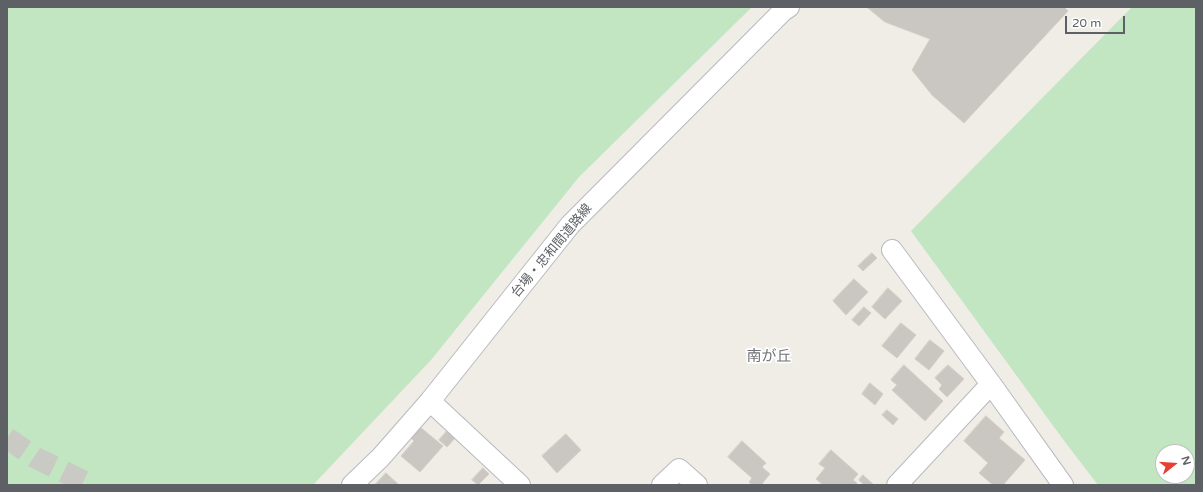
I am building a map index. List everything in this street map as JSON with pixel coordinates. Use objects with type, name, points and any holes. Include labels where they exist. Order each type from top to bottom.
[{"type":"street","name":"台場・忠和間道路線","points":[[352,485],[381,457],[430,401],[570,225],[783,10],[789,7]]},
{"type":"street","points":[[892,250],[991,384],[1063,485]]},
{"type":"street","points":[[897,485],[991,384]]},
{"type":"street","points":[[430,401],[520,485]]},
{"type":"street","points":[[662,485],[679,469],[697,485]]},
{"type":"green space","points":[[7,7],[752,7],[579,177],[431,360],[313,485],[7,485]]},
{"type":"green space","points":[[1132,7],[1196,7],[1196,485],[1098,485],[911,231]]},
{"type":"building","points":[[867,7],[1064,7],[1068,11],[964,123],[932,95],[912,70],[930,39],[885,22]]},
{"type":"building","points":[[872,253],[877,258],[863,271],[858,266]]},
{"type":"building","points":[[854,279],[868,292],[846,315],[833,301]]},
{"type":"building","points":[[888,288],[902,301],[885,319],[872,307]]},
{"type":"building","points":[[864,307],[871,313],[859,326],[852,320]]},
{"type":"building","points":[[901,323],[916,335],[897,358],[882,346]]},
{"type":"building","points":[[930,340],[944,351],[929,370],[915,359]]},
{"type":"building","points":[[904,365],[943,401],[925,421],[892,390],[897,385],[891,380]]},
{"type":"building","points":[[948,365],[964,379],[947,397],[939,389],[942,385],[935,378]]},
{"type":"building","points":[[870,383],[883,394],[875,405],[862,394]]},
{"type":"building","points":[[887,410],[898,419],[893,425],[882,415]]},
{"type":"building","points":[[986,416],[1004,432],[999,438],[1025,460],[1003,485],[993,485],[979,473],[988,463],[964,441]]},
{"type":"building","points":[[420,427],[443,446],[420,472],[401,456],[414,441],[411,438]]},
{"type":"building","points":[[449,429],[457,436],[447,447],[439,440]]},
{"type":"building","points":[[566,434],[581,450],[557,473],[542,456]]},
{"type":"building","points":[[742,441],[766,463],[762,467],[770,474],[761,485],[752,485],[749,482],[752,478],[728,457]]},
{"type":"building","points":[[831,450],[858,474],[853,480],[857,483],[855,485],[823,485],[816,479],[825,468],[819,464]]},
{"type":"building","points":[[483,468],[489,474],[478,485],[472,480]]},
{"type":"building","points":[[386,473],[399,485],[375,485]]},
{"type":"building","points":[[863,475],[874,485],[864,485],[859,480]]},
{"type":"tunnel","points":[[7,438],[36,458],[91,485]]},
{"type":"district","name":"南が丘","points":[[769,357]]}]
